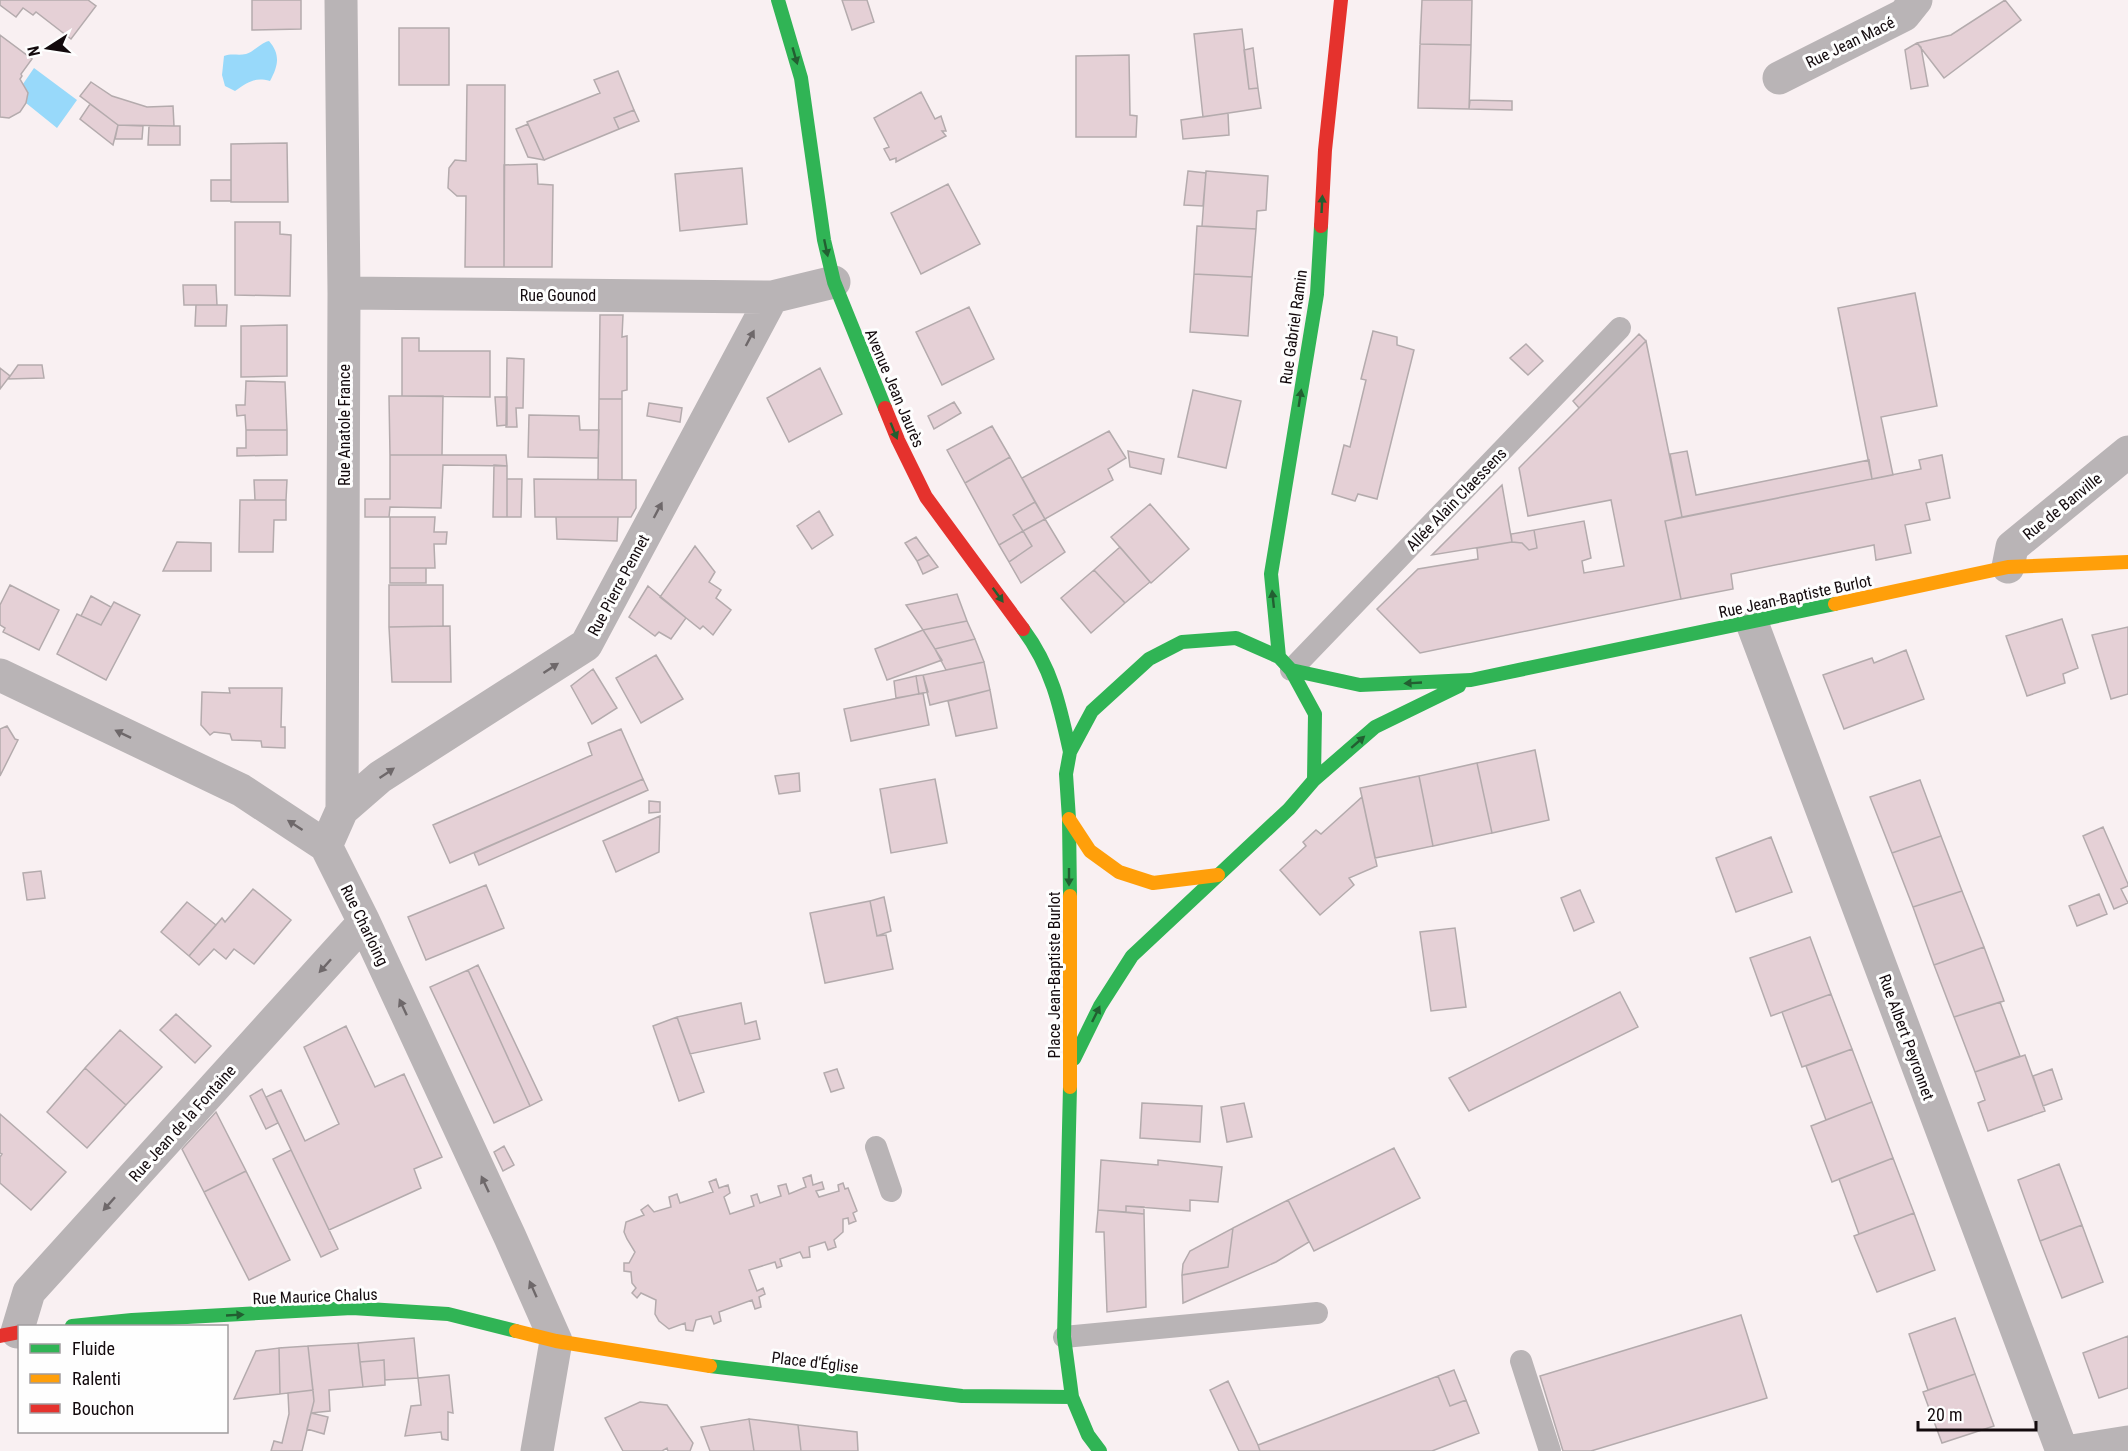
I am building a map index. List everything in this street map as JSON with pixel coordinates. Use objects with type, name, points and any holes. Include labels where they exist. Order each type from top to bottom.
[{"type":"street","name":"Rue Anatole France","points":[[326,846],[342,810],[344,293],[341,0]]},
{"type":"street","name":"Avenue Jean Jaurès","points":[[778,0],[801,78],[824,240],[834,282],[898,440],[926,497],[1036,646],[1057,693],[1070,752]]},
{"type":"street","name":"Rue Gabriel Ramin","points":[[1285,663],[1271,574],[1317,294],[1325,150],[1341,0]]},
{"type":"street","name":"Rue Jean Macé","points":[[1779,78],[1904,15],[1916,0]]},
{"type":"street","name":"Rue Gounod","points":[[344,293],[772,297],[834,282]]},
{"type":"street","name":"Rue Pierre Pennet","points":[[342,810],[380,777],[586,645],[772,297]]},
{"type":"street","name":"Rue de Banville","points":[[2008,567],[2012,547],[2128,452]]},
{"type":"street","name":"Rue Jean-Baptiste Burlot","points":[[1285,663],[1360,685],[1471,680],[1752,623],[2008,567],[2128,562]]},
{"type":"street","name":"Rue Albert Peyronnet","points":[[1752,623],[2062,1451]]},
{"type":"street","name":"Place Jean-Baptiste Burlot","points":[[1071,1067],[1069,819],[1066,774],[1070,752],[1092,711],[1149,659],[1182,642],[1236,638],[1285,663]]},
{"type":"street","points":[[1285,663],[1315,714],[1314,780]]},
{"type":"street","points":[[0,675],[241,790],[326,846]]},
{"type":"street","name":"Rue Jean-Baptiste Burlot","points":[[1314,780],[1375,727],[1471,680]]},
{"type":"street","name":"Place Jean-Baptiste Burlot","points":[[1071,1067],[1100,1006],[1132,956],[1289,809],[1314,780]]},
{"type":"street","points":[[1069,819],[1090,850],[1119,872],[1153,883],[1218,875]]},
{"type":"street","name":"Rue Charloing","points":[[326,846],[364,922],[556,1341]]},
{"type":"street","name":"Rue Jean de la Fontaine","points":[[12,1334],[28,1292],[364,922]]},
{"type":"street","points":[[1071,1067],[1064,1337],[1072,1397],[1088,1435],[1100,1451]]},
{"type":"street","name":"Rue Maurice Chalus","points":[[82,1325],[132,1320],[352,1308],[448,1314],[556,1341]]},
{"type":"street","points":[[537,1451],[556,1341]]},
{"type":"street","name":"Place d'Église","points":[[556,1341],[689,1364],[962,1396],[1072,1397]]},
{"type":"street","points":[[2072,1451],[2128,1442]]},
{"type":"lane","name":"Allée Alain Claessens","points":[[1285,663],[1620,328]]},
{"type":"lane","points":[[876,1147],[891,1191]]},
{"type":"lane","points":[[1064,1337],[1317,1313]]},
{"type":"lane","points":[[1521,1362],[1550,1451]]},
{"type":"water","points":[[269,41],[277,56],[275,70],[270,81],[251,81],[235,91],[225,86],[222,75],[224,56],[246,54]]},
{"type":"water","points":[[34,68],[77,100],[57,128],[26,103],[28,93],[23,84]]},
{"type":"building","points":[[0,0],[88,0],[96,6],[71,39],[36,12],[33,15],[23,8],[16,17],[0,5]]},
{"type":"building","points":[[252,0],[301,0],[301,29],[252,30]]},
{"type":"building","points":[[842,0],[867,0],[874,22],[852,30]]},
{"type":"building","points":[[1422,0],[1472,0],[1471,45],[1420,44]]},
{"type":"building","points":[[2005,0],[2021,20],[1944,78],[1917,43],[1951,35]]},
{"type":"building","points":[[399,28],[449,28],[449,85],[399,85]]},
{"type":"building","points":[[1242,29],[1249,89],[1258,88],[1261,108],[1203,117],[1194,34]]},
{"type":"building","points":[[0,35],[32,59],[20,79],[28,93],[26,103],[20,112],[9,118],[0,117]]},
{"type":"building","points":[[1917,43],[1921,47],[1928,86],[1911,89],[1905,50]]},
{"type":"building","points":[[1420,44],[1471,45],[1469,109],[1418,108]]},
{"type":"building","points":[[1253,48],[1258,88],[1249,89],[1244,50]]},
{"type":"building","points":[[1129,55],[1130,115],[1137,116],[1136,137],[1076,137],[1076,56]]},
{"type":"building","points":[[618,71],[634,110],[614,118],[619,129],[544,160],[527,122],[600,93],[594,80]]},
{"type":"building","points":[[91,82],[112,96],[147,107],[173,106],[174,126],[118,125],[80,96]]},
{"type":"building","points":[[467,85],[505,85],[504,267],[465,267],[466,196],[457,196],[448,188],[449,168],[455,160],[466,161]]},
{"type":"building","points":[[921,92],[935,119],[941,116],[946,131],[942,131],[946,136],[896,162],[896,158],[890,160],[884,149],[889,147],[874,118]]},
{"type":"building","points":[[1470,100],[1512,101],[1512,110],[1469,109]]},
{"type":"building","points":[[90,104],[118,125],[113,145],[80,119]]},
{"type":"building","points":[[634,110],[639,121],[619,129],[614,118]]},
{"type":"building","points":[[1228,113],[1229,135],[1183,139],[1181,120]]},
{"type":"building","points":[[528,124],[544,160],[528,157],[516,129]]},
{"type":"building","points":[[118,125],[143,126],[142,139],[115,139]]},
{"type":"building","points":[[149,126],[180,126],[180,145],[148,145]]},
{"type":"building","points":[[287,143],[288,202],[231,202],[231,144]]},
{"type":"building","points":[[537,164],[538,184],[553,185],[552,267],[504,267],[504,165]]},
{"type":"building","points":[[742,168],[747,224],[680,231],[675,174]]},
{"type":"building","points":[[1188,171],[1206,173],[1203,206],[1184,205]]},
{"type":"building","points":[[1206,171],[1268,176],[1266,210],[1257,211],[1256,229],[1202,226]]},
{"type":"building","points":[[211,180],[231,180],[231,201],[211,201]]},
{"type":"building","points":[[948,184],[980,244],[921,274],[891,213]]},
{"type":"building","points":[[235,222],[280,222],[280,234],[291,235],[290,296],[235,295]]},
{"type":"building","points":[[1197,226],[1256,229],[1252,277],[1194,274]]},
{"type":"building","points":[[1194,274],[1252,277],[1248,336],[1190,332]]},
{"type":"building","points":[[183,285],[216,285],[217,305],[184,305]]},
{"type":"building","points":[[1915,293],[1937,406],[1881,417],[1893,475],[1872,479],[1838,308]]},
{"type":"building","points":[[196,305],[227,305],[226,326],[195,326]]},
{"type":"building","points":[[969,307],[994,359],[942,385],[916,332]]},
{"type":"building","points":[[600,315],[623,315],[622,337],[627,336],[627,390],[622,391],[622,399],[599,399]]},
{"type":"building","points":[[287,325],[287,376],[241,377],[241,326]]},
{"type":"building","points":[[1373,331],[1397,337],[1397,345],[1414,350],[1377,499],[1358,494],[1355,501],[1332,494],[1344,445],[1350,447],[1366,380],[1361,379]]},
{"type":"building","points":[[1639,334],[1646,341],[1579,408],[1573,401]]},
{"type":"building","points":[[402,338],[419,338],[419,351],[490,351],[490,397],[402,396]]},
{"type":"building","points":[[1646,341],[1682,517],[1665,521],[1681,599],[1420,653],[1377,609],[1418,569],[1478,559],[1477,548],[1512,542],[1522,543],[1529,550],[1537,548],[1534,530],[1584,521],[1591,558],[1582,561],[1584,573],[1624,566],[1611,500],[1528,516],[1519,468]]},
{"type":"building","points":[[1526,344],[1543,361],[1528,375],[1510,358]]},
{"type":"building","points":[[507,358],[524,359],[523,408],[516,408],[517,427],[506,427]]},
{"type":"building","points":[[18,365],[42,365],[44,378],[8,379]]},
{"type":"building","points":[[0,368],[10,376],[0,389]]},
{"type":"building","points":[[820,368],[842,414],[789,442],[767,398]]},
{"type":"building","points":[[246,381],[285,382],[287,430],[246,430],[245,415],[237,416],[236,405],[245,405]]},
{"type":"building","points":[[1193,390],[1241,401],[1226,468],[1178,457]]},
{"type":"building","points":[[389,396],[443,396],[442,455],[390,455]]},
{"type":"building","points":[[495,397],[507,397],[507,425],[497,426]]},
{"type":"building","points":[[599,399],[622,399],[622,480],[598,480]]},
{"type":"building","points":[[954,402],[961,413],[934,429],[928,416]]},
{"type":"building","points":[[649,403],[682,408],[680,422],[647,416]]},
{"type":"building","points":[[529,415],[579,416],[580,430],[599,430],[598,458],[528,457]]},
{"type":"building","points":[[992,426],[1010,457],[965,483],[947,450]]},
{"type":"building","points":[[246,430],[287,430],[287,455],[237,456],[237,448],[246,448]]},
{"type":"building","points":[[1109,431],[1126,458],[1108,469],[1113,480],[1045,519],[1022,478]]},
{"type":"building","points":[[1128,451],[1164,459],[1161,474],[1130,467]]},
{"type":"building","points":[[1687,451],[1696,495],[1869,460],[1872,479],[1682,517],[1670,454]]},
{"type":"building","points":[[390,455],[506,455],[507,466],[443,465],[441,508],[390,507],[389,517],[365,517],[365,499],[390,499]]},
{"type":"building","points":[[1942,455],[1950,498],[1926,503],[1930,520],[1905,525],[1911,553],[1876,560],[1874,545],[1731,574],[1733,589],[1681,599],[1665,521],[1921,469],[1919,460]]},
{"type":"building","points":[[1010,457],[1035,502],[1013,515],[1023,531],[999,545],[965,483]]},
{"type":"building","points":[[494,465],[507,466],[507,517],[493,517]]},
{"type":"building","points":[[507,479],[522,479],[521,517],[507,517]]},
{"type":"building","points":[[534,479],[636,480],[636,508],[631,517],[535,517]]},
{"type":"building","points":[[254,480],[287,480],[286,500],[255,500]]},
{"type":"building","points":[[1502,485],[1512,542],[1432,555]]},
{"type":"building","points":[[240,500],[286,500],[286,520],[274,520],[273,552],[239,552]]},
{"type":"building","points":[[1035,502],[1045,519],[1023,531],[1013,515]]},
{"type":"building","points":[[1150,504],[1189,549],[1151,583],[1111,537]]},
{"type":"building","points":[[819,511],[833,535],[812,549],[797,526]]},
{"type":"building","points":[[390,517],[435,517],[434,532],[447,532],[446,544],[434,544],[435,568],[390,568]]},
{"type":"building","points":[[556,517],[618,517],[617,541],[557,539]]},
{"type":"building","points":[[1045,519],[1065,552],[1021,583],[1009,562],[1032,546],[1023,531]]},
{"type":"building","points":[[1534,530],[1537,548],[1529,550],[1522,543],[1512,542],[1511,534]]},
{"type":"building","points":[[1023,531],[1032,546],[1009,562],[999,545]]},
{"type":"building","points":[[916,537],[929,555],[917,561],[905,543]]},
{"type":"building","points":[[177,542],[211,543],[211,571],[163,571]]},
{"type":"building","points":[[695,546],[715,572],[709,582],[721,590],[716,598],[731,610],[713,635],[703,626],[700,629],[660,597]]},
{"type":"building","points":[[1120,547],[1150,582],[1125,603],[1094,570]]},
{"type":"building","points":[[929,555],[938,567],[923,574],[917,561]]},
{"type":"building","points":[[390,568],[426,568],[426,583],[390,583]]},
{"type":"building","points":[[1094,570],[1125,603],[1091,633],[1061,598]]},
{"type":"building","points":[[10,585],[59,610],[39,650],[3,632],[5,628],[0,625],[0,605]]},
{"type":"building","points":[[389,585],[443,585],[443,626],[389,627]]},
{"type":"building","points":[[648,586],[686,618],[671,639],[659,632],[655,636],[629,617]]},
{"type":"building","points":[[957,594],[967,621],[923,630],[906,605]]},
{"type":"building","points":[[91,596],[111,607],[101,625],[81,616]]},
{"type":"building","points":[[114,602],[140,615],[106,680],[57,654],[77,614],[101,625]]},
{"type":"building","points":[[2062,619],[2078,668],[2063,674],[2065,683],[2027,696],[2006,636]]},
{"type":"building","points":[[967,621],[975,639],[935,649],[923,630]]},
{"type":"building","points":[[450,626],[451,682],[392,682],[389,627]]},
{"type":"building","points":[[2128,627],[2128,694],[2111,699],[2092,635]]},
{"type":"building","points":[[923,630],[942,660],[887,680],[875,649]]},
{"type":"building","points":[[975,639],[984,662],[946,670],[935,649]]},
{"type":"building","points":[[1906,650],[1924,699],[1844,729],[1823,675],[1872,658],[1874,663]]},
{"type":"building","points":[[656,655],[683,699],[641,723],[616,678]]},
{"type":"building","points":[[984,662],[990,690],[930,705],[923,675]]},
{"type":"building","points":[[593,669],[617,708],[592,724],[571,686]]},
{"type":"building","points":[[923,675],[928,692],[919,694],[916,676]]},
{"type":"building","points":[[916,676],[919,694],[896,698],[894,681]]},
{"type":"building","points":[[229,688],[282,688],[281,727],[285,727],[285,748],[262,747],[261,741],[232,740],[230,734],[214,732],[210,735],[201,725],[202,692],[230,693]]},
{"type":"building","points":[[990,690],[997,728],[956,736],[948,701]]},
{"type":"building","points":[[923,693],[929,725],[851,741],[844,709]]},
{"type":"building","points":[[7,726],[18,740],[0,776],[0,729]]},
{"type":"building","points":[[621,729],[643,779],[450,863],[433,825],[592,755],[588,743]]},
{"type":"building","points":[[1535,750],[1549,820],[1492,833],[1477,763]]},
{"type":"building","points":[[1477,763],[1492,833],[1433,846],[1419,776]]},
{"type":"building","points":[[799,773],[800,791],[779,794],[775,776]]},
{"type":"building","points":[[1419,776],[1433,846],[1375,858],[1360,788]]},
{"type":"building","points":[[643,779],[648,790],[479,865],[474,853]]},
{"type":"building","points":[[935,779],[947,843],[891,853],[880,789]]},
{"type":"building","points":[[1920,780],[1941,836],[1892,853],[1870,797]]},
{"type":"building","points":[[1362,797],[1377,866],[1349,878],[1354,885],[1320,915],[1280,870],[1306,846],[1303,842],[1316,830],[1321,834]]},
{"type":"building","points":[[649,801],[660,802],[660,812],[649,813]]},
{"type":"building","points":[[660,816],[659,852],[616,872],[603,841]]},
{"type":"building","points":[[2103,827],[2128,884],[2121,889],[2128,903],[2114,909],[2083,836]]},
{"type":"building","points":[[1941,836],[1962,891],[1913,907],[1892,853]]},
{"type":"building","points":[[1771,837],[1792,892],[1736,912],[1716,858]]},
{"type":"building","points":[[41,871],[45,898],[27,900],[23,873]]},
{"type":"building","points":[[486,885],[504,928],[426,960],[408,917]]},
{"type":"building","points":[[253,889],[291,920],[254,964],[234,949],[226,959],[214,949],[199,965],[189,956],[222,918],[225,922]]},
{"type":"building","points":[[1580,890],[1594,922],[1574,931],[1561,898]]},
{"type":"building","points":[[1962,891],[1984,947],[1934,965],[1913,907]]},
{"type":"building","points":[[2099,894],[2107,914],[2077,926],[2069,906]]},
{"type":"building","points":[[884,897],[891,931],[877,936],[870,901]]},
{"type":"building","points":[[870,901],[877,936],[886,935],[893,969],[825,983],[810,913]]},
{"type":"building","points":[[187,902],[216,925],[189,956],[161,932]]},
{"type":"building","points":[[1455,928],[1466,1007],[1431,1011],[1420,932]]},
{"type":"building","points":[[1810,937],[1831,994],[1771,1016],[1750,958]]},
{"type":"building","points":[[1984,947],[2004,1001],[1954,1017],[1934,965]]},
{"type":"building","points":[[478,965],[542,1100],[530,1106],[468,970]]},
{"type":"building","points":[[468,970],[530,1106],[494,1123],[430,987]]},
{"type":"building","points":[[1620,992],[1638,1027],[1469,1111],[1449,1078]]},
{"type":"building","points":[[1831,994],[1852,1049],[1802,1067],[1782,1012]]},
{"type":"building","points":[[2000,1002],[2020,1056],[1975,1072],[1954,1017]]},
{"type":"building","points":[[741,1003],[745,1024],[756,1021],[760,1039],[690,1054],[677,1017]]},
{"type":"building","points":[[176,1014],[211,1046],[195,1063],[160,1030]]},
{"type":"building","points":[[677,1017],[704,1092],[679,1101],[653,1026]]},
{"type":"building","points":[[346,1026],[375,1087],[404,1074],[442,1157],[414,1169],[421,1188],[329,1230],[266,1097],[281,1090],[305,1141],[339,1124],[304,1047]]},
{"type":"building","points":[[120,1030],[162,1067],[126,1105],[85,1068]]},
{"type":"building","points":[[1852,1049],[1872,1102],[1826,1120],[1806,1066]]},
{"type":"building","points":[[2025,1055],[2045,1111],[1988,1131],[1978,1103],[1985,1100],[1975,1072]]},
{"type":"building","points":[[85,1068],[126,1105],[87,1148],[47,1112]]},
{"type":"building","points":[[837,1069],[844,1088],[831,1092],[824,1073]]},
{"type":"building","points":[[2052,1069],[2062,1099],[2043,1106],[2033,1076]]},
{"type":"building","points":[[262,1089],[278,1123],[266,1129],[250,1096]]},
{"type":"building","points":[[1872,1102],[1893,1158],[1832,1182],[1811,1126]]},
{"type":"building","points":[[1142,1103],[1202,1106],[1200,1142],[1140,1138]]},
{"type":"building","points":[[1244,1103],[1252,1137],[1227,1142],[1221,1107]]},
{"type":"building","points":[[216,1112],[246,1171],[204,1192],[182,1149]]},
{"type":"building","points":[[0,1114],[66,1172],[31,1210],[0,1183],[2,1154],[0,1153]]},
{"type":"building","points":[[504,1146],[514,1165],[503,1171],[494,1152]]},
{"type":"building","points":[[1394,1148],[1420,1198],[1314,1251],[1288,1200]]},
{"type":"building","points":[[291,1150],[338,1249],[321,1257],[273,1159]]},
{"type":"building","points":[[1893,1158],[1914,1213],[1859,1234],[1839,1179]]},
{"type":"building","points":[[1101,1160],[1158,1165],[1158,1160],[1222,1167],[1218,1202],[1190,1200],[1190,1211],[1126,1206],[1126,1212],[1098,1210]]},
{"type":"building","points":[[2059,1164],[2082,1225],[2040,1241],[2018,1180]]},
{"type":"building","points":[[246,1171],[290,1260],[249,1280],[204,1192]]},
{"type":"building","points":[[811,1175],[813,1185],[822,1182],[824,1189],[816,1191],[819,1197],[839,1191],[838,1185],[843,1183],[845,1189],[848,1188],[857,1211],[853,1213],[856,1221],[849,1224],[848,1218],[843,1219],[843,1232],[834,1240],[836,1247],[828,1250],[825,1242],[809,1247],[810,1257],[803,1258],[800,1252],[780,1259],[782,1266],[777,1268],[775,1262],[749,1270],[757,1291],[763,1288],[765,1294],[759,1297],[761,1307],[755,1309],[752,1300],[719,1312],[721,1321],[714,1324],[711,1316],[696,1320],[693,1331],[686,1330],[685,1323],[669,1329],[659,1321],[655,1314],[656,1300],[641,1293],[637,1298],[632,1293],[636,1288],[632,1283],[631,1272],[624,1271],[624,1263],[629,1263],[635,1252],[624,1232],[626,1222],[644,1215],[641,1210],[648,1205],[654,1212],[671,1207],[669,1197],[677,1194],[680,1203],[713,1192],[709,1182],[716,1179],[719,1188],[728,1185],[730,1193],[724,1197],[730,1214],[754,1206],[751,1196],[757,1194],[760,1203],[781,1196],[778,1186],[786,1184],[789,1194],[806,1187],[803,1178]]},
{"type":"building","points":[[1288,1200],[1309,1242],[1276,1262],[1183,1303],[1182,1275],[1228,1267],[1233,1228]]},
{"type":"building","points":[[1126,1206],[1144,1207],[1144,1214],[1126,1212]]},
{"type":"building","points":[[1098,1210],[1144,1214],[1146,1307],[1107,1312],[1104,1232],[1096,1232]]},
{"type":"building","points":[[1914,1213],[1935,1270],[1877,1292],[1854,1236]]},
{"type":"building","points":[[2082,1225],[2103,1282],[2062,1298],[2040,1241]]},
{"type":"building","points":[[1233,1228],[1228,1267],[1182,1275],[1183,1264],[1190,1251]]},
{"type":"building","points":[[1741,1315],[1767,1398],[1591,1451],[1563,1451],[1540,1376]]},
{"type":"building","points":[[1955,1318],[1975,1374],[1928,1390],[1909,1334]]},
{"type":"building","points":[[2128,1336],[2128,1388],[2099,1398],[2083,1353]]},
{"type":"building","points":[[414,1338],[418,1378],[385,1380],[384,1360],[360,1362],[358,1343]]},
{"type":"building","points":[[358,1343],[363,1387],[329,1390],[330,1411],[311,1413],[314,1401],[308,1346]]},
{"type":"building","points":[[308,1346],[313,1390],[280,1394],[279,1348]]},
{"type":"building","points":[[279,1348],[280,1394],[234,1399],[256,1351]]},
{"type":"building","points":[[384,1360],[385,1385],[363,1387],[360,1362]]},
{"type":"building","points":[[1454,1370],[1466,1400],[1450,1406],[1438,1376]]},
{"type":"building","points":[[1975,1374],[1994,1426],[1942,1443],[1923,1392]]},
{"type":"building","points":[[449,1375],[453,1413],[448,1412],[448,1440],[442,1439],[441,1432],[405,1436],[411,1406],[421,1405],[418,1378]]},
{"type":"building","points":[[1438,1376],[1450,1406],[1466,1400],[1479,1433],[1432,1451],[1260,1451],[1258,1445]]},
{"type":"building","points":[[1228,1381],[1260,1451],[1239,1451],[1210,1390]]},
{"type":"building","points":[[313,1390],[314,1401],[302,1451],[271,1451],[274,1441],[282,1443],[289,1414],[288,1393]]},
{"type":"building","points":[[640,1402],[667,1405],[693,1443],[690,1451],[668,1451],[667,1448],[662,1451],[623,1451],[605,1418]]},
{"type":"building","points":[[311,1413],[328,1417],[324,1434],[307,1429]]},
{"type":"building","points":[[749,1419],[754,1451],[710,1451],[701,1427]]},
{"type":"building","points":[[749,1419],[798,1425],[801,1451],[754,1451]]},
{"type":"building","points":[[798,1425],[857,1432],[858,1451],[801,1451]]},
{"type":"traffic: fast","points":[[778,0],[801,78],[824,240],[834,282],[885,408]]},
{"type":"traffic: fast","points":[[1279,657],[1271,574],[1317,294],[1321,226]]},
{"type":"traffic: fast","points":[[1291,670],[1360,685],[1471,680],[1835,604]]},
{"type":"traffic: fast","points":[[1023,629],[1041,658],[1054,688],[1070,752]]},
{"type":"traffic: fast","points":[[1070,896],[1066,774],[1070,752],[1092,711],[1149,659],[1182,642],[1236,638],[1279,657],[1291,670],[1315,714],[1314,780]]},
{"type":"traffic: fast","points":[[1074,1059],[1100,1006],[1132,956],[1289,809],[1314,780],[1375,727],[1459,686]]},
{"type":"traffic: fast","points":[[1070,1087],[1064,1337],[1072,1397],[1088,1435],[1100,1451]]},
{"type":"traffic: fast","points":[[82,1325],[132,1320],[352,1308],[448,1314],[516,1331]]},
{"type":"traffic: fast","points":[[710,1366],[962,1396],[1072,1397]]},
{"type":"traffic: slow","points":[[1835,604],[2008,567],[2128,562]]},
{"type":"traffic: slow","points":[[1069,819],[1090,851],[1119,872],[1153,883],[1218,875]]},
{"type":"traffic: slow","points":[[1070,896],[1070,1087]]},
{"type":"traffic: slow","points":[[516,1331],[556,1341],[710,1366]]},
{"type":"traffic: jam","points":[[1321,226],[1325,150],[1341,0]]},
{"type":"traffic: jam","points":[[885,408],[926,497],[1023,629]]},
{"type":"traffic: jam","points":[[0,1336],[18,1332]]}]
